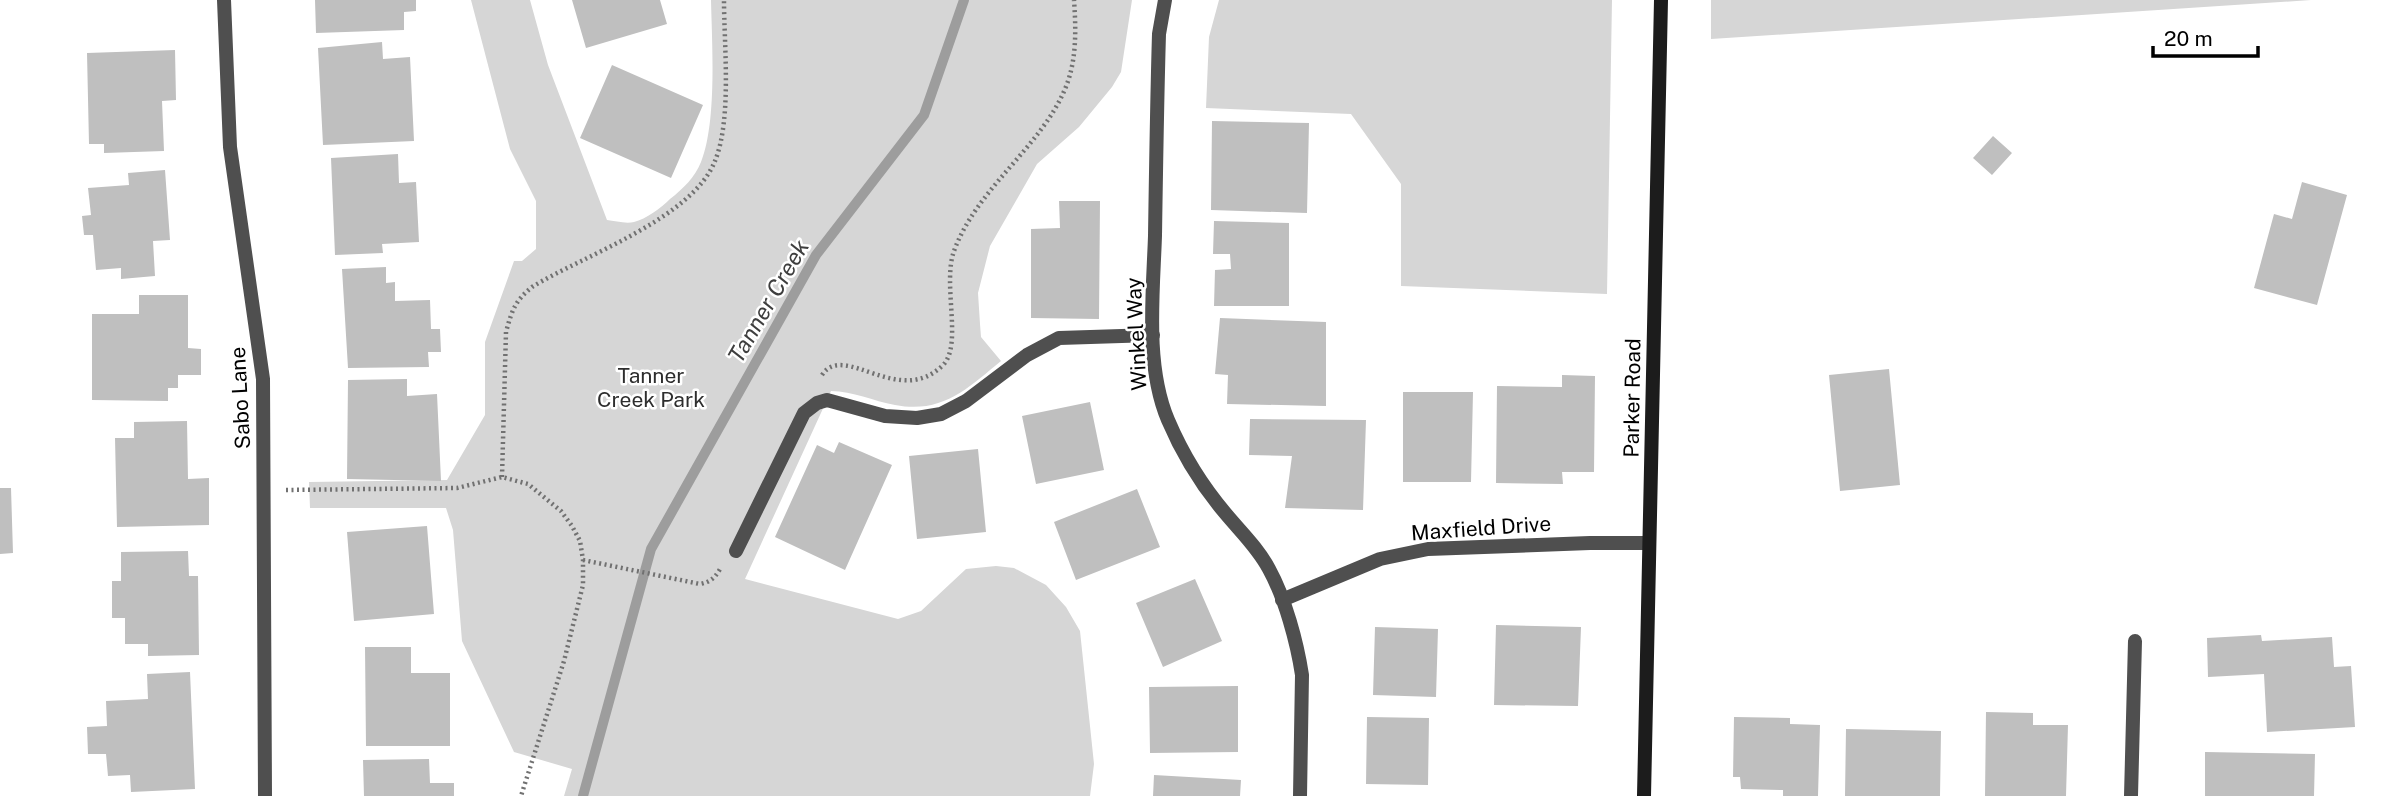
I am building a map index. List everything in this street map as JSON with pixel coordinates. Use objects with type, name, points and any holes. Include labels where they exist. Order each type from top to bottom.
[{"type":"street","name":"Sabo Lane","points":[[224,0],[230,147],[264,379],[265,796]]},
{"type":"street","name":"Winkel Way","points":[[1165,0],[1159,34],[1153,335],[1158,394],[1182,450],[1211,494],[1269,568],[1282,600],[1302,675],[1300,796]]},
{"type":"street","name":"Parker Road","points":[[1644,796],[1661,0]]},
{"type":"street","points":[[736,551],[804,413],[817,403],[827,400],[885,416],[917,418],[940,414],[966,401],[1027,355],[1059,338],[1153,335]]},
{"type":"street","name":"Maxfield Drive","points":[[1282,600],[1380,559],[1428,549],[1649,542]]},
{"type":"street","points":[[2131,796],[2135,641]]},
{"type":"path","points":[[502,477],[506,332],[511,312],[518,299],[532,286],[661,218],[685,200],[706,177],[715,161],[722,129],[725,96],[724,0]]},
{"type":"path","points":[[804,413],[819,380],[831,366],[842,364],[900,381],[931,375],[946,363],[953,347],[948,276],[953,252],[994,183],[1055,110],[1066,87],[1073,58],[1076,26],[1074,0]]},
{"type":"path","points":[[264,489],[457,488],[502,477],[528,484],[561,511],[580,541],[583,585],[564,661],[521,796]]},
{"type":"path","points":[[583,560],[700,584],[715,576],[724,560],[736,551]]},
{"type":"green space","name":"Tanner Creek Park","points":[[471,0],[530,0],[548,65],[607,220],[628,223],[653,213],[662,206],[688,182],[701,162],[711,105],[711,0],[1132,0],[1121,72],[1079,127],[1037,164],[990,246],[978,293],[981,337],[1001,361],[965,390],[927,406],[895,405],[831,391],[745,579],[898,619],[921,611],[966,569],[996,566],[1014,568],[1046,585],[1066,607],[1080,631],[1094,764],[1090,796],[564,796],[572,769],[514,752],[462,641],[453,530],[446,508],[310,508],[309,482],[447,480],[485,415],[485,342],[514,261],[522,261],[536,249],[536,201],[510,149]]},
{"type":"green space","points":[[1219,0],[1612,0],[1607,294],[1401,286],[1401,184],[1351,114],[1206,108],[1209,37]]},
{"type":"green space","points":[[1711,0],[2311,0],[1711,39]]},
{"type":"building","points":[[315,0],[416,0],[416,11],[404,12],[404,30],[316,33]]},
{"type":"building","points":[[572,0],[660,0],[667,24],[586,48]]},
{"type":"building","points":[[382,42],[383,59],[410,57],[414,141],[323,145],[318,48]]},
{"type":"building","points":[[175,50],[176,100],[162,101],[164,151],[104,153],[104,144],[89,144],[87,53]]},
{"type":"building","points":[[612,65],[703,105],[671,178],[580,138]]},
{"type":"building","points":[[1212,121],[1309,123],[1307,213],[1211,210]]},
{"type":"building","points":[[1993,136],[2012,153],[1992,175],[1973,158]]},
{"type":"building","points":[[398,154],[399,183],[416,182],[419,242],[382,244],[383,253],[335,255],[331,158]]},
{"type":"building","points":[[165,170],[170,240],[153,241],[155,276],[121,279],[121,268],[96,270],[93,235],[84,235],[82,216],[91,215],[88,188],[129,185],[128,173]]},
{"type":"building","points":[[2302,182],[2347,195],[2317,305],[2254,288],[2274,214],[2292,219]]},
{"type":"building","points":[[1059,201],[1100,201],[1099,319],[1031,318],[1031,229],[1060,228]]},
{"type":"building","points":[[1214,221],[1289,223],[1289,306],[1214,306],[1215,270],[1231,269],[1230,254],[1213,254]]},
{"type":"building","points":[[386,267],[386,283],[395,282],[395,301],[430,300],[431,329],[440,329],[441,352],[428,352],[429,367],[348,368],[342,269]]},
{"type":"building","points":[[139,295],[188,295],[188,348],[201,349],[201,375],[178,375],[178,388],[168,388],[168,401],[92,400],[92,314],[139,314]]},
{"type":"building","points":[[1220,318],[1326,322],[1326,406],[1227,404],[1228,375],[1215,374]]},
{"type":"building","points":[[1889,369],[1900,485],[1840,491],[1829,375]]},
{"type":"building","points":[[1562,375],[1595,376],[1594,472],[1562,472],[1563,484],[1496,483],[1497,386],[1562,387]]},
{"type":"building","points":[[407,379],[407,396],[437,394],[441,481],[347,479],[348,380]]},
{"type":"building","points":[[1403,392],[1473,392],[1471,482],[1403,482]]},
{"type":"building","points":[[1090,402],[1104,470],[1036,484],[1022,416]]},
{"type":"building","points":[[1250,419],[1366,420],[1363,510],[1285,508],[1292,456],[1249,455]]},
{"type":"building","points":[[187,421],[188,479],[209,478],[209,525],[117,527],[115,438],[134,438],[134,422]]},
{"type":"building","points":[[839,442],[892,465],[845,570],[775,537],[817,445],[834,453]]},
{"type":"building","points":[[978,449],[986,532],[917,539],[909,456]]},
{"type":"building","points":[[0,488],[11,488],[13,553],[0,554]]},
{"type":"building","points":[[1137,489],[1160,547],[1076,580],[1054,522]]},
{"type":"building","points":[[427,526],[434,614],[354,621],[347,532]]},
{"type":"building","points":[[188,551],[189,576],[198,576],[199,655],[148,656],[148,644],[125,644],[125,618],[112,618],[112,581],[121,581],[121,552]]},
{"type":"building","points":[[1195,579],[1222,641],[1163,667],[1136,603]]},
{"type":"building","points":[[1496,625],[1581,627],[1578,706],[1494,705]]},
{"type":"building","points":[[1375,627],[1438,629],[1436,697],[1373,695]]},
{"type":"building","points":[[2261,635],[2262,641],[2332,637],[2334,667],[2351,666],[2355,727],[2267,732],[2264,674],[2208,677],[2207,638]]},
{"type":"building","points":[[365,647],[411,647],[411,673],[450,673],[450,746],[366,746]]},
{"type":"building","points":[[190,672],[195,789],[131,792],[130,775],[108,776],[106,754],[88,754],[87,727],[107,726],[106,701],[148,699],[147,674]]},
{"type":"building","points":[[1238,686],[1238,752],[1150,753],[1149,687]]},
{"type":"building","points":[[1986,712],[2033,713],[2033,725],[2068,725],[2066,796],[1985,796]]},
{"type":"building","points":[[1367,717],[1429,718],[1428,785],[1366,784]]},
{"type":"building","points":[[1734,717],[1790,718],[1790,724],[1820,725],[1818,796],[1783,796],[1783,790],[1741,789],[1740,777],[1733,777]]},
{"type":"building","points":[[1846,729],[1941,731],[1940,796],[1845,796]]},
{"type":"building","points":[[2205,752],[2315,754],[2314,796],[2205,796]]},
{"type":"building","points":[[429,759],[430,783],[454,783],[454,796],[364,796],[363,760]]},
{"type":"building","points":[[1154,775],[1241,780],[1240,796],[1153,796]]},
{"type":"waterway","name":"Tanner Creek","points":[[583,796],[651,549],[816,255],[924,115],[964,0]]}]
